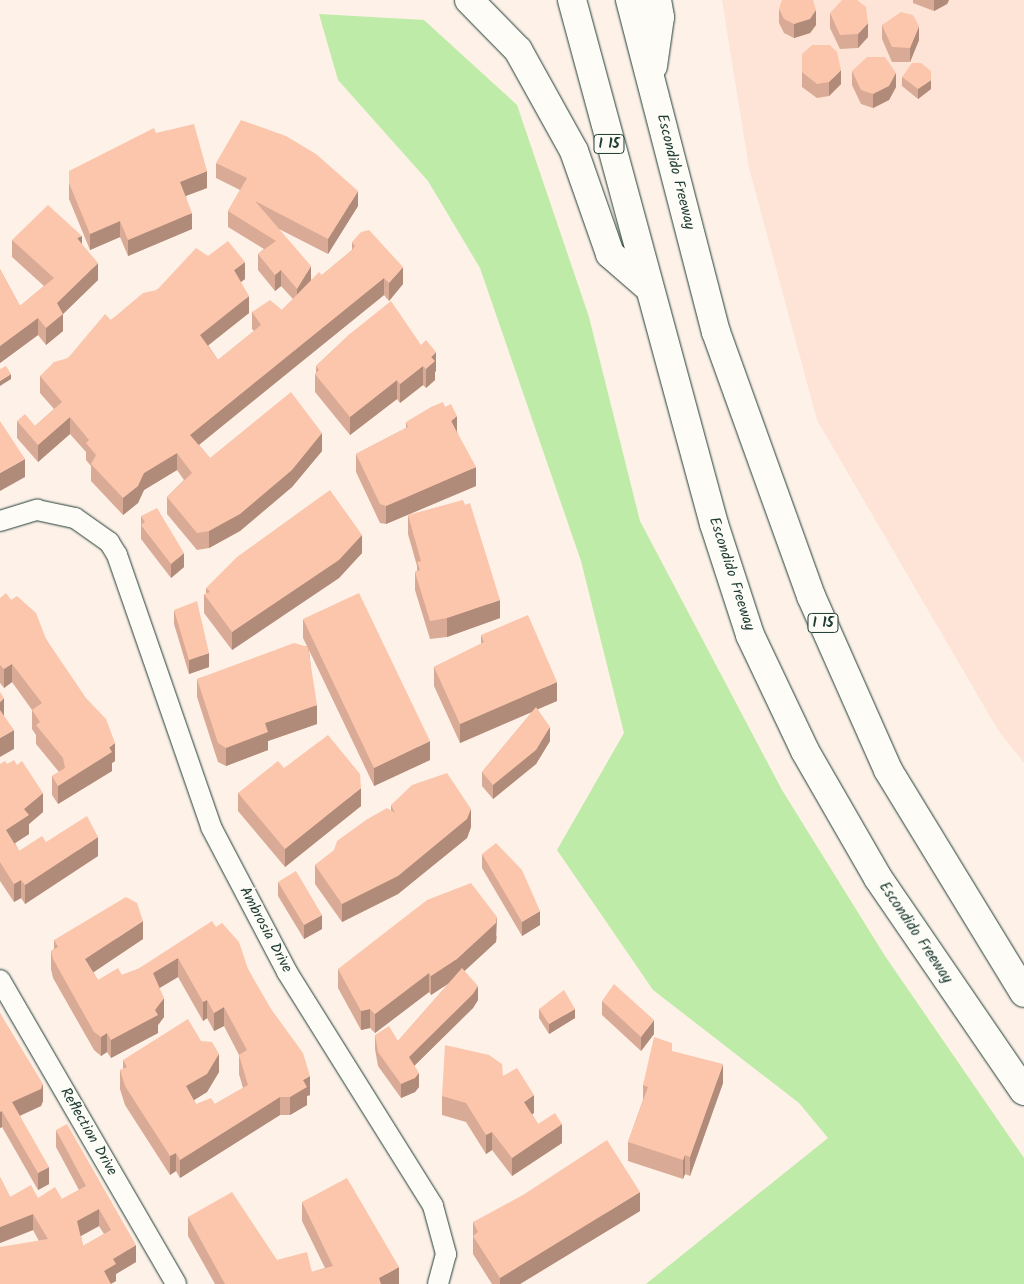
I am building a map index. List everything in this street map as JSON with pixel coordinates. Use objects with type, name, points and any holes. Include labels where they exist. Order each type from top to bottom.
[{"type":"highway","points":[[469,0],[518,50],[574,151],[610,254],[648,287]]},
{"type":"highway","name":"Escondido Freeway","points":[[572,0],[648,287],[750,635],[805,751],[878,878],[1024,1091]]},
{"type":"highway","name":"Escondido Freeway","points":[[630,0],[716,332],[811,596],[888,770],[1024,993]]},
{"type":"highway","points":[[651,77],[660,17],[657,0]]},
{"type":"street","name":"Ambrosia Drive","points":[[0,521],[37,510],[75,518],[109,542],[117,555],[211,827],[287,972],[433,1206],[446,1254],[438,1284]]},
{"type":"street","name":"Reflection Drive","points":[[0,980],[176,1284]]},
{"type":"shaded area","points":[[722,0],[1024,0],[1024,763],[998,730],[817,420],[749,168]]},
{"type":"green space","points":[[319,14],[424,20],[517,105],[589,317],[640,521],[782,790],[885,956],[1024,1158],[1024,1284],[646,1284],[828,1138],[799,1103],[653,990],[557,850],[624,733],[581,561],[480,268],[428,181],[338,80]]},
{"type":"building","points":[[782,0],[813,0],[816,10],[810,19],[794,24],[784,19],[779,9]]},
{"type":"building","points":[[842,0],[857,0],[866,7],[868,23],[858,34],[840,35],[830,13]]},
{"type":"building","points":[[901,12],[913,15],[919,26],[910,48],[892,47],[882,25]]},
{"type":"building","points":[[812,45],[830,45],[837,52],[841,70],[829,82],[817,84],[802,72],[802,54]]},
{"type":"building","points":[[867,57],[885,57],[896,73],[889,86],[873,94],[861,90],[852,71]]},
{"type":"building","points":[[912,63],[921,63],[931,71],[931,80],[918,89],[902,77]]},
{"type":"building","points":[[241,120],[286,136],[316,154],[358,191],[328,239],[255,201],[311,266],[297,289],[281,270],[275,275],[258,254],[276,241],[228,211],[247,178],[216,163]]},
{"type":"building","points":[[194,124],[207,171],[180,182],[192,213],[128,240],[120,221],[90,234],[69,183],[69,171],[154,128],[156,133]]},
{"type":"building","points":[[48,205],[82,236],[77,238],[98,263],[57,303],[63,314],[46,328],[38,318],[0,346],[0,269],[20,306],[54,278],[12,240]]},
{"type":"building","points":[[369,230],[403,267],[389,283],[384,278],[190,435],[210,458],[291,392],[322,433],[292,470],[240,514],[209,531],[197,533],[167,497],[192,473],[177,453],[144,473],[138,486],[123,498],[91,464],[96,455],[86,443],[89,440],[70,417],[38,445],[17,421],[25,414],[35,426],[62,402],[40,376],[54,362],[68,358],[105,314],[111,320],[143,293],[157,290],[196,248],[208,256],[228,241],[245,262],[234,270],[249,296],[200,335],[218,360],[261,325],[252,312],[270,300],[282,310],[319,272],[322,275],[352,250],[355,246],[352,242],[361,232]]},
{"type":"building","points":[[391,301],[421,345],[426,340],[436,352],[431,357],[435,361],[426,369],[423,366],[400,384],[397,380],[350,417],[315,374],[319,370],[316,366],[351,333]]},
{"type":"building","points":[[6,366],[11,374],[0,381],[0,369]]},
{"type":"building","points":[[443,402],[445,407],[451,404],[457,416],[451,421],[476,467],[386,506],[380,504],[356,454],[408,427],[406,422]]},
{"type":"building","points":[[0,421],[25,459],[0,473]]},
{"type":"building","points":[[330,490],[362,535],[339,560],[232,632],[204,594],[210,592],[206,588],[237,557]]},
{"type":"building","points":[[463,500],[465,505],[470,503],[500,600],[447,618],[430,621],[415,572],[420,570],[417,562],[421,561],[408,515]]},
{"type":"building","points":[[157,508],[184,553],[171,564],[141,525],[145,522],[141,516]]},
{"type":"building","points":[[6,593],[11,600],[17,596],[36,613],[46,639],[86,698],[106,719],[115,743],[109,747],[112,752],[58,786],[52,776],[65,768],[63,758],[36,725],[40,722],[32,710],[42,703],[12,664],[4,669],[0,665],[0,598]]},
{"type":"building","points":[[359,593],[430,741],[374,768],[303,619]]},
{"type":"building","points":[[197,601],[209,653],[189,660],[174,610]]},
{"type":"building","points":[[528,615],[557,682],[460,724],[434,667],[484,642],[481,635]]},
{"type":"building","points":[[294,643],[308,647],[317,705],[265,723],[268,732],[226,748],[218,743],[197,679]]},
{"type":"building","points":[[0,692],[4,698],[0,702]]},
{"type":"building","points":[[536,707],[550,727],[536,750],[493,785],[482,772]]},
{"type":"building","points":[[0,710],[14,730],[0,738]]},
{"type":"building","points":[[328,735],[360,774],[361,788],[285,849],[238,793],[278,761],[284,768]]},
{"type":"building","points":[[14,760],[17,765],[22,761],[43,793],[24,809],[29,815],[6,830],[19,851],[42,836],[46,842],[87,816],[98,837],[25,885],[21,880],[14,884],[0,862],[0,764],[5,761],[7,764]]},
{"type":"building","points":[[447,773],[471,809],[467,819],[398,876],[342,904],[315,865],[334,850],[337,841],[366,820],[387,808],[395,813],[391,805],[412,785]]},
{"type":"building","points":[[496,843],[522,870],[540,911],[522,922],[482,854]]},
{"type":"building","points":[[296,871],[322,915],[304,925],[278,882]]},
{"type":"building","points":[[471,883],[497,917],[496,923],[457,959],[431,976],[429,973],[375,1014],[370,1009],[361,1011],[338,969],[427,900]]},
{"type":"building","points":[[126,897],[137,903],[143,921],[85,959],[98,980],[118,968],[122,975],[138,969],[212,921],[216,927],[222,923],[239,942],[248,969],[271,1009],[303,1053],[310,1076],[303,1080],[307,1087],[290,1097],[280,1097],[180,1160],[176,1153],[170,1156],[125,1086],[120,1070],[127,1067],[123,1060],[188,1019],[201,1041],[212,1042],[219,1054],[207,1074],[186,1086],[196,1104],[211,1098],[215,1104],[248,1085],[239,1055],[247,1050],[224,1007],[214,1013],[207,1000],[203,1002],[178,958],[153,973],[164,998],[155,1010],[158,1015],[111,1040],[107,1033],[101,1037],[94,1032],[53,959],[51,951],[58,947],[54,940]]},
{"type":"building","points":[[462,968],[478,986],[473,994],[409,1057],[419,1073],[415,1078],[401,1084],[378,1052],[375,1035],[389,1026],[398,1041]]},
{"type":"building","points":[[614,984],[654,1020],[641,1037],[602,1001]]},
{"type":"building","points":[[564,990],[575,1009],[549,1024],[539,1009]]},
{"type":"building","points":[[0,1013],[43,1084],[41,1089],[12,1102],[49,1167],[38,1173],[2,1111],[0,1112]]},
{"type":"building","points":[[654,1037],[672,1043],[672,1051],[723,1064],[690,1157],[685,1155],[683,1160],[628,1142],[648,1087],[643,1085]]},
{"type":"building","points":[[445,1045],[489,1055],[502,1064],[503,1076],[517,1068],[534,1095],[524,1102],[538,1124],[555,1113],[562,1124],[512,1158],[492,1132],[486,1135],[466,1103],[442,1096]]},
{"type":"building","points":[[67,1124],[136,1245],[113,1259],[116,1264],[104,1271],[111,1284],[0,1284],[0,1247],[48,1239],[33,1214],[0,1227],[0,1177],[10,1197],[31,1185],[38,1198],[55,1187],[62,1199],[86,1186],[56,1130]],"holes":[[[99,1209],[111,1230],[83,1246],[77,1221]]]},
{"type":"building","points":[[607,1140],[640,1192],[500,1278],[473,1236],[478,1232],[473,1222],[523,1195]]},
{"type":"building","points":[[347,1178],[399,1267],[379,1278],[381,1284],[225,1284],[188,1217],[232,1192],[277,1260],[307,1252],[312,1272],[333,1266],[302,1202]]}]
